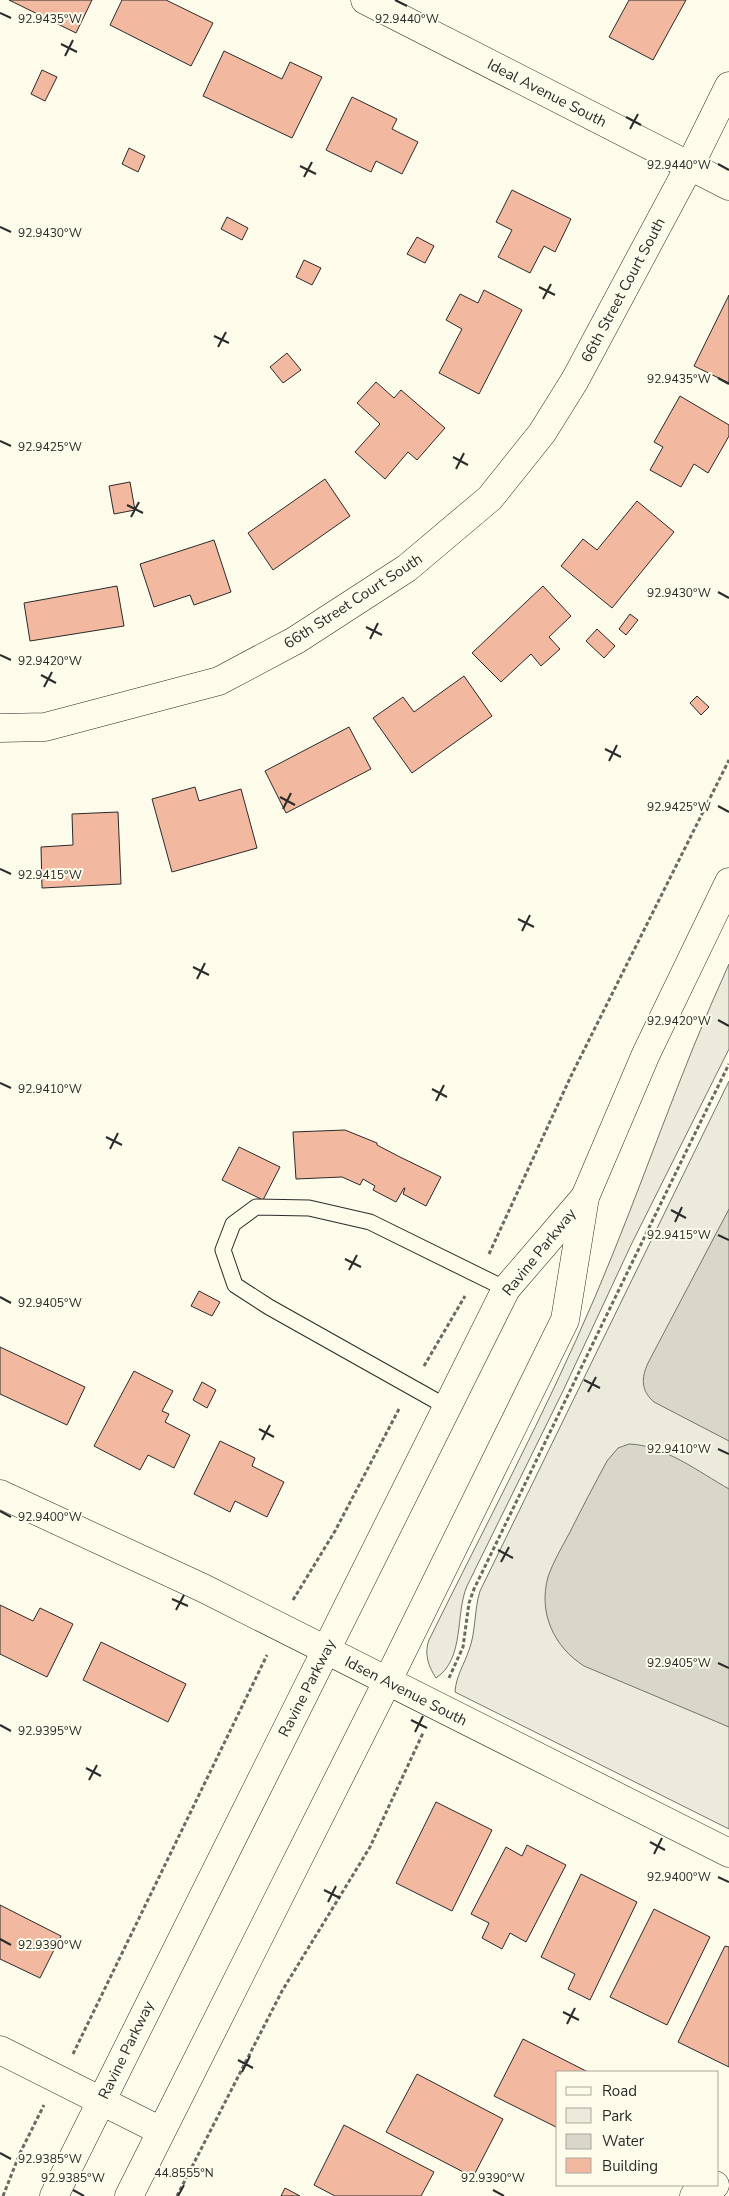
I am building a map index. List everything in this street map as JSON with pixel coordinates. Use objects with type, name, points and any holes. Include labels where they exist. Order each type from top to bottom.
[{"type":"street","name":"Ideal Avenue South","points":[[365,0],[729,186]]},
{"type":"street","name":"66th Street Court South","points":[[0,728],[45,727],[219,681],[296,640],[407,568],[490,498],[542,433],[575,380],[690,165],[729,86]]},
{"type":"street","name":"Ravine Parkway","points":[[129,2196],[387,1682],[565,1320],[585,1196],[653,1039],[729,882]]},
{"type":"street","name":"Ravine Parkway","points":[[54,2196],[506,1289],[585,1196]]},
{"type":"street","name":"Idsen Avenue South","points":[[0,1494],[203,1588],[729,1853]]},
{"type":"street","points":[[0,2050],[161,2131]]},
{"type":"street","points":[[694,2196],[712,2186]]},
{"type":"lane","points":[[446,1408],[269,1307],[235,1285],[223,1250],[233,1224],[256,1207],[309,1208],[370,1222],[506,1289]]},
{"type":"path","points":[[298,1590],[335,1530],[411,1388],[478,1274],[513,1204],[571,1076],[729,760]]},
{"type":"path","points":[[447,1680],[463,1647],[469,1603],[474,1589],[729,1064]]},
{"type":"path","points":[[81,2040],[262,1665]]},
{"type":"path","points":[[177,2196],[282,1990],[370,1847],[420,1740]]},
{"type":"path","points":[[3,2196],[16,2162],[43,2108]]},
{"type":"green space","points":[[729,964],[729,1049],[631,1245],[563,1391],[467,1586],[463,1597],[458,1635],[451,1660],[445,1670],[436,1678],[428,1659],[429,1640],[576,1341]]},
{"type":"green space","points":[[729,1081],[729,1829],[455,1692],[471,1643],[480,1591]]},
{"type":"water","points":[[729,1209],[729,1441],[654,1402],[645,1389],[643,1379],[648,1363]]},
{"type":"water","points":[[629,1444],[655,1449],[668,1454],[729,1489],[729,1727],[584,1666],[564,1649],[551,1628],[547,1616],[545,1590],[552,1566],[607,1461],[618,1448]]},
{"type":"building","points":[[9,0],[92,0],[76,33]]},
{"type":"building","points":[[122,0],[166,0],[213,23],[191,66],[110,25]]},
{"type":"building","points":[[629,0],[686,0],[653,60],[609,37]]},
{"type":"building","points":[[224,51],[282,79],[290,62],[322,77],[292,138],[203,96]]},
{"type":"building","points":[[42,70],[57,77],[45,101],[31,94]]},
{"type":"building","points":[[352,97],[397,119],[392,129],[418,142],[402,174],[376,161],[371,172],[326,150]]},
{"type":"building","points":[[129,148],[145,156],[138,172],[122,164]]},
{"type":"building","points":[[512,190],[571,219],[555,252],[544,246],[530,273],[498,257],[512,230],[496,222]]},
{"type":"building","points":[[227,217],[248,228],[242,240],[221,229]]},
{"type":"building","points":[[417,237],[434,246],[425,263],[407,254]]},
{"type":"building","points":[[304,260],[321,268],[312,285],[296,277]]},
{"type":"building","points":[[484,290],[522,310],[479,394],[439,373],[462,329],[446,320],[460,294],[478,303]]},
{"type":"building","points":[[729,295],[729,383],[694,366]]},
{"type":"building","points":[[287,353],[301,370],[283,383],[270,367]]},
{"type":"building","points":[[376,382],[394,398],[401,390],[445,428],[417,460],[408,452],[385,479],[355,452],[380,424],[357,403]]},
{"type":"building","points":[[680,396],[729,425],[729,436],[708,473],[694,464],[681,487],[650,470],[663,447],[654,442]]},
{"type":"building","points":[[325,479],[350,516],[273,570],[248,533]]},
{"type":"building","points":[[130,482],[135,510],[114,514],[109,486]]},
{"type":"building","points":[[637,501],[674,532],[612,608],[561,566],[583,539],[597,550]]},
{"type":"building","points":[[214,540],[231,592],[194,605],[190,595],[154,607],[140,564]]},
{"type":"building","points":[[117,586],[124,626],[30,641],[24,603]]},
{"type":"building","points":[[543,586],[571,616],[549,637],[560,649],[541,666],[531,654],[501,682],[472,653]]},
{"type":"building","points":[[630,614],[638,620],[626,635],[619,629]]},
{"type":"building","points":[[597,629],[615,646],[604,658],[586,641]]},
{"type":"building","points":[[464,676],[492,716],[412,773],[373,718],[403,697],[414,712]]},
{"type":"building","points":[[697,696],[709,707],[701,715],[690,703]]},
{"type":"building","points":[[349,727],[371,769],[286,813],[265,771]]},
{"type":"building","points":[[195,787],[199,801],[241,789],[257,848],[172,872],[152,799]]},
{"type":"building","points":[[118,812],[121,884],[42,888],[41,847],[73,845],[72,814]]},
{"type":"building","points":[[345,1130],[377,1143],[377,1145],[441,1177],[426,1206],[403,1194],[405,1188],[396,1202],[373,1190],[375,1186],[363,1179],[360,1185],[342,1177],[296,1179],[293,1132]]},
{"type":"building","points":[[239,1147],[280,1167],[263,1200],[222,1180]]},
{"type":"building","points":[[199,1291],[220,1302],[212,1316],[191,1306]]},
{"type":"building","points":[[0,1347],[85,1387],[67,1425],[0,1394]]},
{"type":"building","points":[[134,1371],[173,1391],[162,1411],[169,1414],[165,1422],[190,1435],[174,1468],[148,1455],[140,1470],[94,1446]]},
{"type":"building","points":[[202,1382],[216,1390],[207,1408],[193,1400]]},
{"type":"building","points":[[220,1441],[255,1458],[252,1466],[284,1482],[267,1517],[235,1501],[230,1512],[194,1494]]},
{"type":"building","points":[[0,1605],[33,1621],[40,1608],[73,1624],[47,1677],[0,1654]]},
{"type":"building","points":[[101,1642],[186,1684],[168,1722],[83,1680]]},
{"type":"building","points":[[436,1802],[492,1830],[452,1911],[396,1883]]},
{"type":"building","points":[[527,1845],[566,1865],[526,1942],[510,1933],[502,1949],[482,1938],[489,1923],[471,1914],[506,1847],[522,1856]]},
{"type":"building","points":[[581,1874],[637,1902],[590,2000],[568,1989],[575,1974],[541,1957]]},
{"type":"building","points":[[0,1905],[61,1936],[40,1978],[0,1959]]},
{"type":"building","points":[[654,1909],[710,1937],[667,2025],[610,1997]]},
{"type":"building","points":[[725,1946],[729,1947],[729,2067],[678,2042]]},
{"type":"building","points":[[523,2039],[586,2071],[556,2071],[556,2127],[494,2096]]},
{"type":"building","points":[[417,2074],[503,2119],[473,2177],[386,2132]]},
{"type":"building","points":[[344,2125],[434,2172],[421,2196],[335,2196],[314,2185]]},
{"type":"building","points":[[285,2188],[300,2196],[281,2196]]}]
